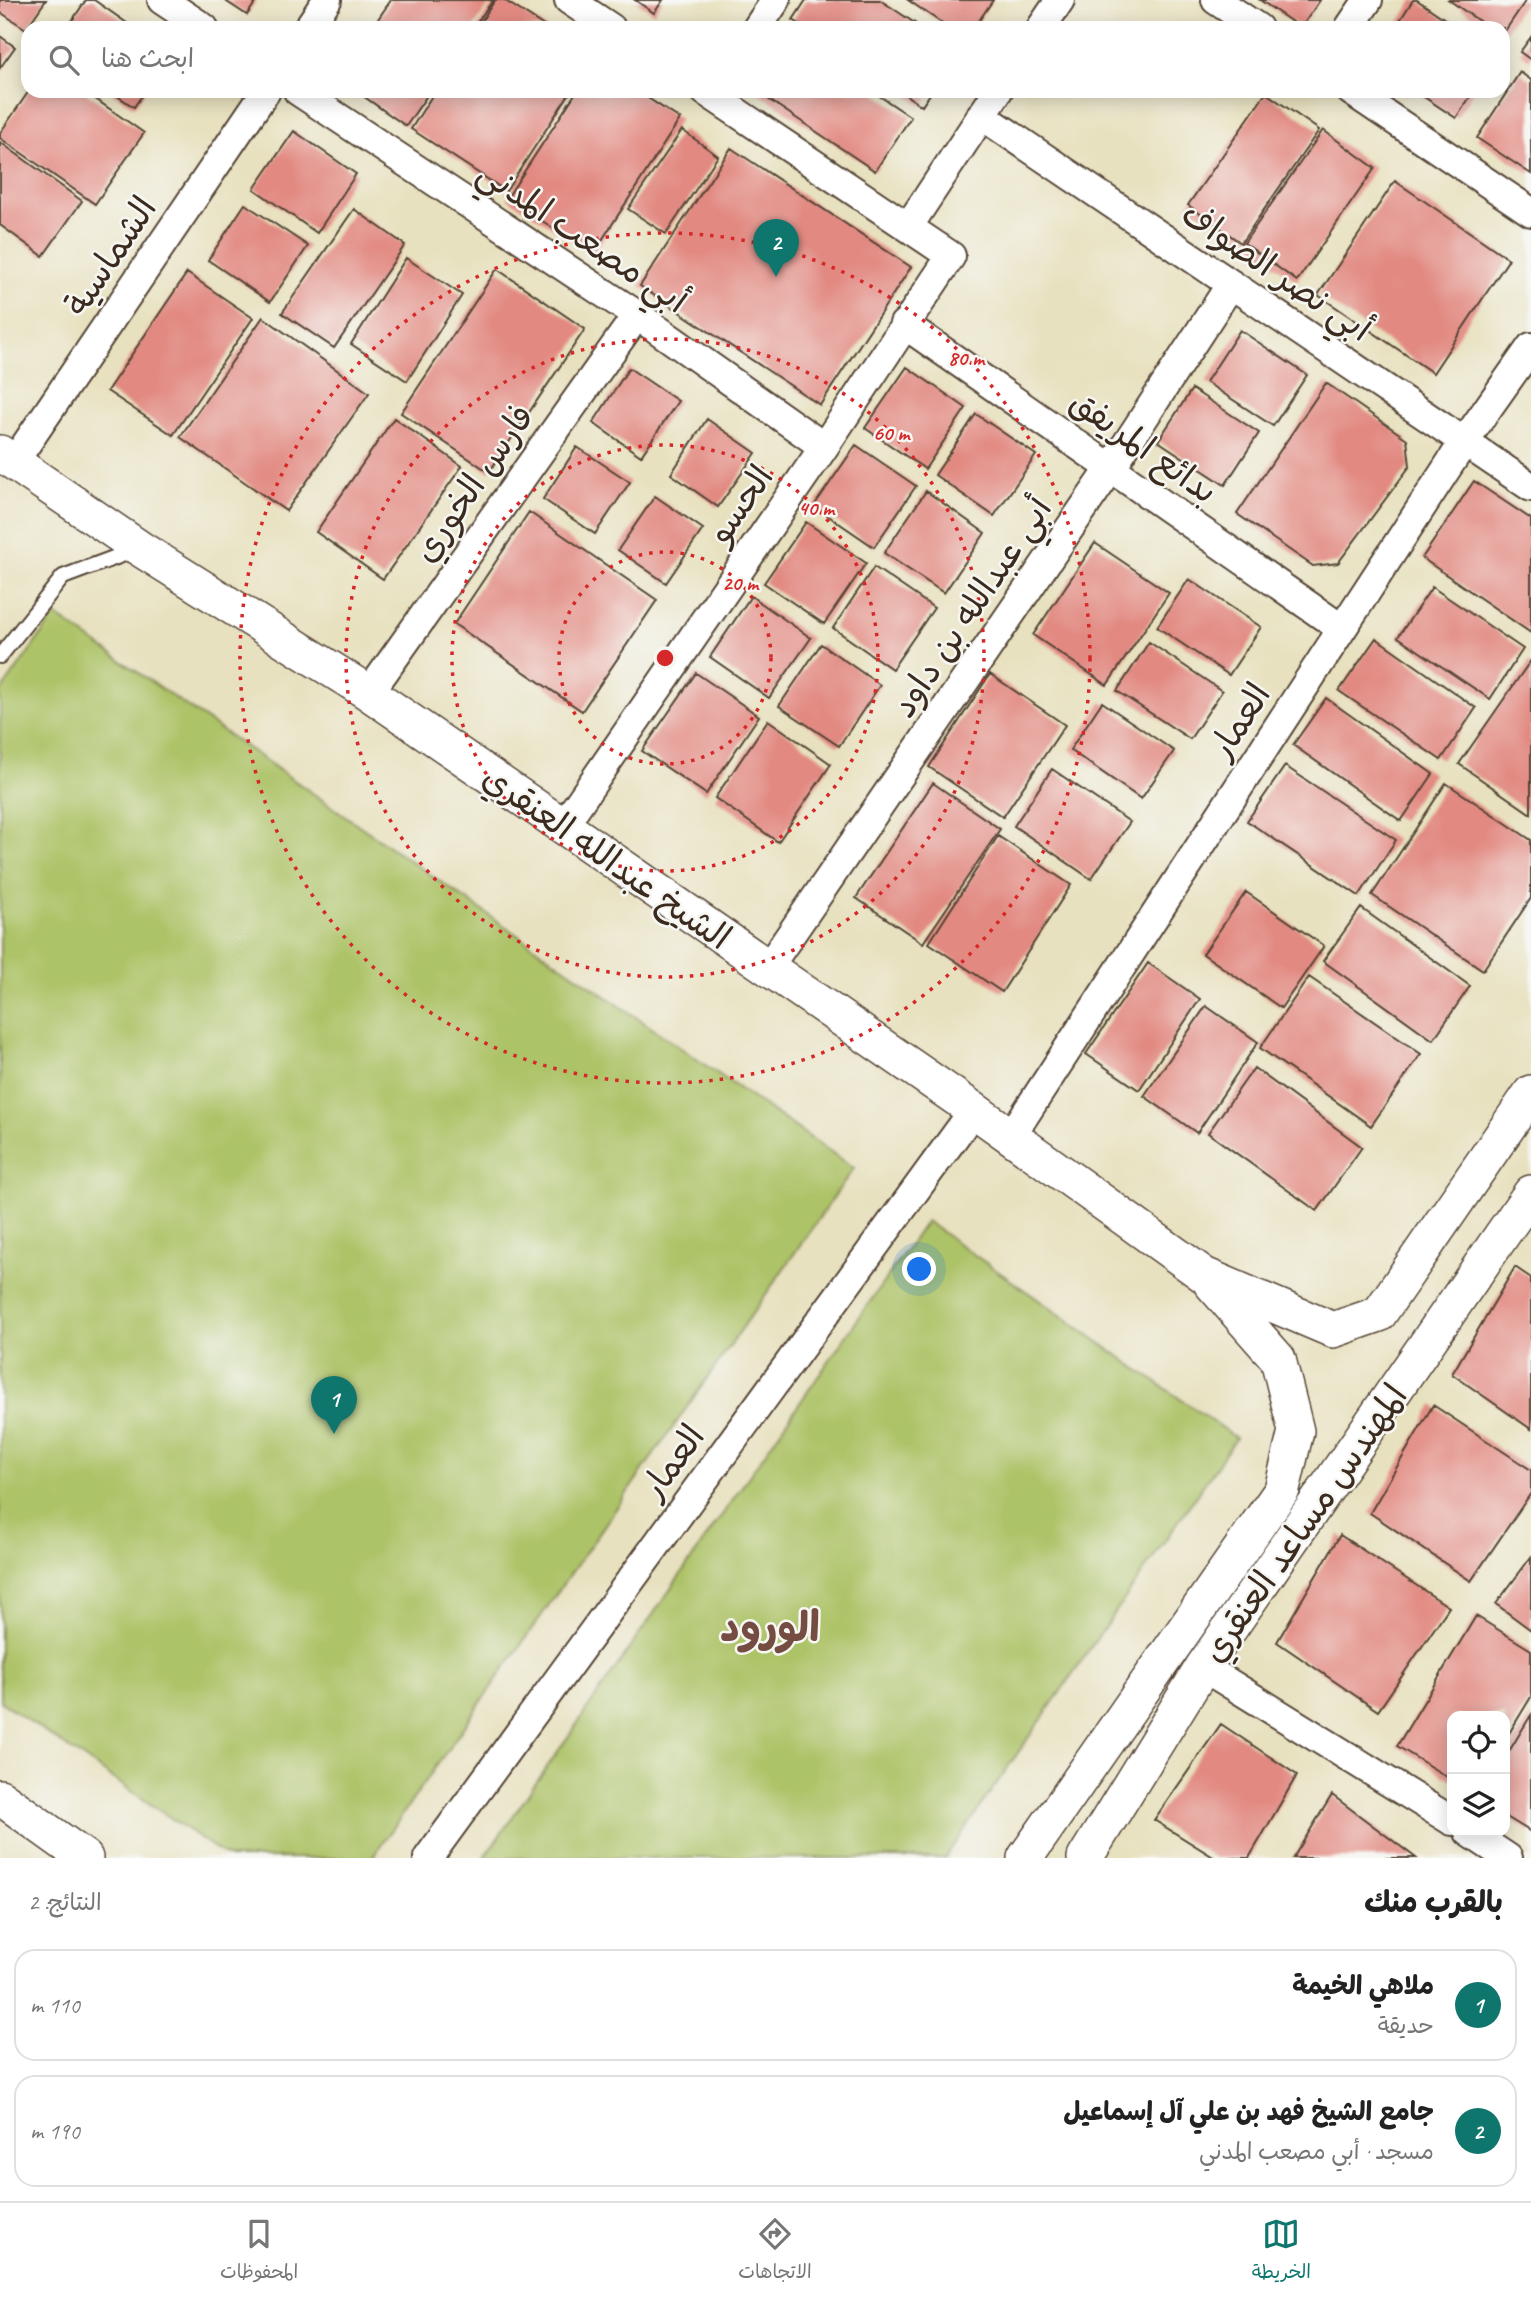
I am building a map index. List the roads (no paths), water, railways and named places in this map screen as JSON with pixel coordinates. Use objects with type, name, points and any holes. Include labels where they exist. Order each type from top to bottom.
[{"type":"street","points":[[162,0],[194,21]]},
{"type":"street","points":[[313,21],[327,0]]},
{"type":"street","points":[[569,0],[600,21]]},
{"type":"street","points":[[762,21],[776,0]]},
{"type":"street","points":[[1046,21],[1060,0]]},
{"type":"street","points":[[1216,0],[1248,21]]},
{"type":"street","points":[[1354,21],[1368,0]]},
{"type":"street","name":"الشماسية","points":[[7,457],[261,98]]},
{"type":"street","name":"أبي مصعب المدني","points":[[309,98],[637,315],[824,447]]},
{"type":"street","points":[[717,98],[908,227],[993,98]]},
{"type":"street","points":[[1361,98],[1531,212]]},
{"type":"street","name":"أبي نصر الصواف","points":[[981,115],[1531,487]]},
{"type":"street","name":"الحسو","points":[[563,826],[824,447],[951,256],[908,227]]},
{"type":"street","name":"أبي عبدالله بن داود","points":[[767,969],[1111,468],[1231,284]]},
{"type":"street","name":"فارس الخوري","points":[[369,693],[637,315]]},
{"type":"street","name":"بدائع المريفق","points":[[904,324],[1342,629]]},
{"type":"street","name":"العمار","points":[[1011,1136],[1464,442],[1531,347]]},
{"type":"street","name":"الشيخ عبدالله العنقري","points":[[7,457],[139,548],[369,693],[974,1110],[1204,1275]]},
{"type":"street","name":"العمار","points":[[428,1858],[974,1110]]},
{"type":"street","points":[[1204,1275],[1333,1330],[1379,1314],[1526,1112]]},
{"type":"street","name":"المهندس مساعد العنقري","points":[[1085,1858],[1203,1667],[1531,1193]]},
{"type":"street","points":[[1026,1858],[1282,1490],[1296,1431],[1278,1359],[1204,1275]]},
{"type":"street","points":[[1203,1667],[1447,1818]]},
{"type":"street","points":[[0,1797],[85,1858]]},
{"type":"street","points":[[1476,1837],[1508,1858]]},
{"type":"lane","points":[[0,656],[63,577],[139,548]]},
{"type":"place","name":"جامع الشيخ فهد بن علي آل إسماعيل","points":[[776,277]]},
{"type":"place","name":"ملاهي الخيمة","points":[[334,1434]]},
{"type":"district","name":"الورود","points":[[770,1626]]}]
